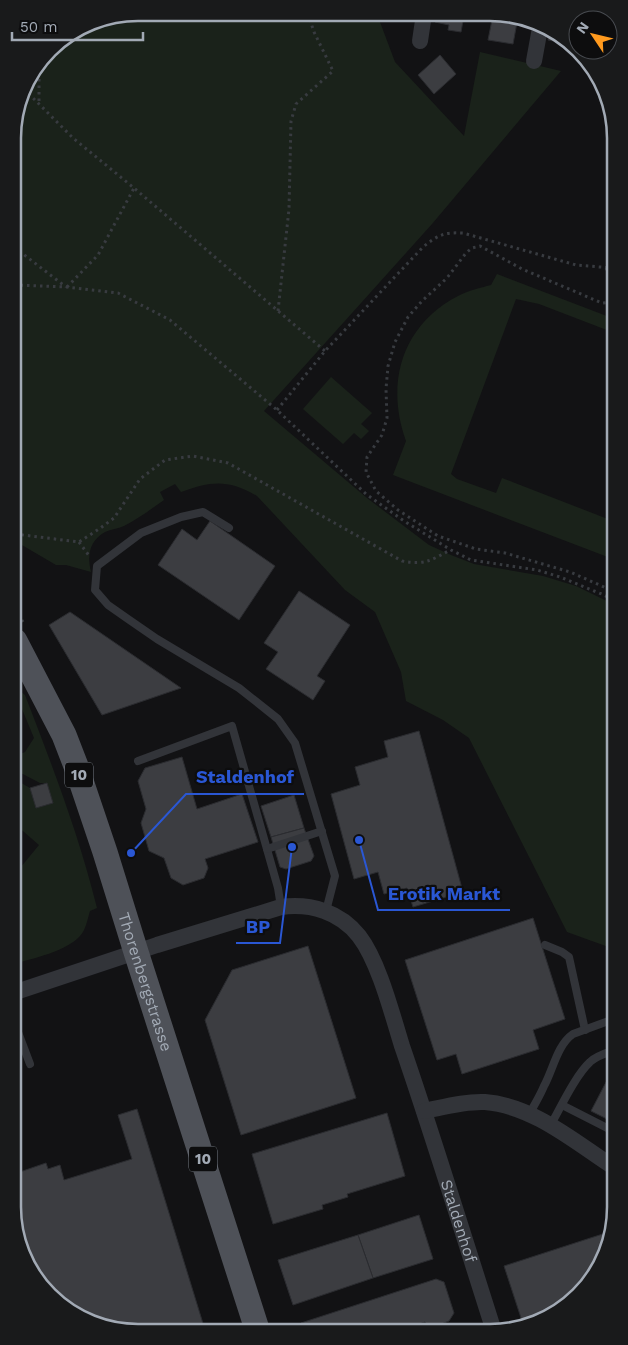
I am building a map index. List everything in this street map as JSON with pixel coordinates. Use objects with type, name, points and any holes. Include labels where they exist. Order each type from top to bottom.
[{"type":"main road","name":"Thorenbergstrasse","points":[[22,653],[64,735],[106,852],[136,952],[255,1324]]},
{"type":"street","points":[[420,41],[423,21]]},
{"type":"street","points":[[534,61],[539,32]]},
{"type":"street","name":"Staldenhof","points":[[21,990],[136,952],[282,907],[303,906],[326,911],[337,916],[359,935],[375,964],[492,1324]]},
{"type":"street","points":[[424,1111],[460,1104],[485,1102],[506,1106],[550,1126],[606,1162]]},
{"type":"lane","points":[[229,528],[203,512],[181,516],[141,533],[97,566],[95,590],[108,605],[157,639],[239,688],[278,719],[295,743],[335,876],[326,911]]},
{"type":"lane","points":[[138,761],[232,726],[282,907]]},
{"type":"lane","points":[[267,849],[322,831]]},
{"type":"lane","points":[[545,945],[569,957],[585,1030]]},
{"type":"lane","points":[[529,1115],[568,1038],[573,1034],[606,1022]]},
{"type":"lane","points":[[21,1041],[30,1064]]},
{"type":"lane","points":[[550,1126],[572,1087],[590,1062],[606,1053]]},
{"type":"lane","points":[[562,1105],[606,1127]]},
{"type":"path","points":[[278,312],[289,209],[292,121],[296,104],[333,70],[310,21]]},
{"type":"path","points":[[39,76],[39,102]]},
{"type":"path","points":[[30,94],[73,138],[325,351]]},
{"type":"path","points":[[67,287],[98,255],[134,188]]},
{"type":"path","points":[[277,410],[325,351],[423,247],[436,236],[449,233],[463,233],[576,265],[606,268]]},
{"type":"path","points":[[607,303],[602,303],[522,269],[480,246],[472,248],[408,317],[395,342],[388,366],[386,389],[387,418],[382,435],[367,457],[366,472],[376,491],[398,510],[438,536],[476,549],[505,553],[570,572],[607,588]]},
{"type":"path","points":[[22,253],[67,287]]},
{"type":"path","points":[[22,285],[67,287],[118,294],[170,320],[277,410],[366,494],[404,521],[471,560],[537,570],[560,576],[607,597]]},
{"type":"path","points":[[22,535],[79,542],[114,518],[140,479],[165,460],[193,456],[228,462],[402,561],[418,564],[451,550]]},
{"type":"path","points":[[79,542],[97,566]]},
{"type":"shaded area","points":[[380,21],[395,62],[464,136],[480,52],[561,71],[432,224],[264,411],[367,498],[429,545],[474,564],[543,576],[576,586],[607,601],[606,946],[567,932],[469,738],[443,720],[406,701],[401,672],[375,612],[345,590],[257,496],[247,490],[228,484],[211,484],[181,492],[175,484],[160,492],[164,500],[124,526],[105,532],[95,540],[89,555],[91,572],[66,565],[56,565],[22,545],[22,123],[27,101],[33,87],[45,67],[61,50],[94,30],[123,22]]},
{"type":"shaded area","points":[[497,274],[607,316],[607,330],[539,304],[516,299],[451,474],[457,479],[496,493],[502,478],[607,519],[607,557],[393,475],[406,441],[397,398],[398,377],[411,339],[423,323],[439,308],[462,294],[491,285]]},
{"type":"shaded area","points":[[331,377],[372,413],[361,424],[369,431],[361,439],[354,433],[343,444],[303,409]]},
{"type":"shaded area","points":[[21,692],[25,695],[55,774],[82,854],[97,908],[90,911],[84,930],[72,942],[54,952],[21,962],[21,867],[39,845],[21,830],[21,783],[30,788],[36,808],[53,803],[46,783],[40,783],[21,773],[21,753],[25,752],[34,738],[21,708]]},
{"type":"building","points":[[463,21],[461,32],[448,30],[449,25],[435,22]]},
{"type":"building","points":[[492,21],[517,25],[513,44],[488,40]]},
{"type":"building","points":[[440,55],[456,74],[434,94],[418,75]]},
{"type":"building","points":[[210,521],[275,566],[239,620],[158,565],[182,529],[197,540]]},
{"type":"building","points":[[299,591],[350,625],[317,676],[325,681],[313,700],[266,669],[278,652],[264,643]]},
{"type":"building","points":[[70,612],[181,688],[102,715],[49,625]]},
{"type":"building","points":[[419,731],[463,892],[413,907],[407,888],[384,894],[378,872],[354,879],[331,794],[360,785],[355,767],[388,757],[384,741]]},
{"type":"building","points":[[182,757],[197,809],[242,794],[258,842],[205,859],[208,868],[204,878],[183,885],[171,878],[164,858],[149,851],[141,823],[146,809],[138,781],[145,768]]},
{"type":"building","points":[[47,783],[53,803],[36,808],[30,788]]},
{"type":"building","points":[[294,795],[304,828],[271,837],[261,806]]},
{"type":"building","points":[[304,828],[314,856],[311,861],[286,869],[280,867],[271,837]]},
{"type":"building","points":[[533,918],[565,1019],[533,1030],[539,1049],[462,1074],[456,1054],[437,1060],[405,960]]},
{"type":"building","points":[[308,946],[356,1098],[241,1135],[205,1020],[232,970]]},
{"type":"building","points":[[606,1082],[606,1119],[591,1111]]},
{"type":"building","points":[[137,1109],[203,1324],[138,1324],[101,1318],[67,1300],[45,1278],[30,1251],[22,1222],[21,1172],[46,1163],[48,1169],[60,1165],[64,1180],[132,1159],[118,1115]]},
{"type":"building","points":[[387,1113],[405,1176],[347,1194],[348,1197],[322,1205],[323,1209],[273,1224],[252,1154]]},
{"type":"building","points":[[419,1215],[433,1259],[373,1278],[358,1235]]},
{"type":"building","points":[[604,1234],[591,1265],[578,1284],[561,1300],[534,1315],[522,1319],[504,1266]]},
{"type":"building","points":[[358,1235],[373,1278],[293,1305],[278,1260]]},
{"type":"building","points":[[436,1279],[444,1282],[454,1313],[449,1321],[441,1324],[426,1324],[425,1322],[419,1324],[301,1323]]},
{"type":"place","name":"Erotik Markt","points":[[359,840]]},
{"type":"place","name":"BP","points":[[292,847]]},
{"type":"place","name":"Staldenhof","points":[[131,853]]}]
